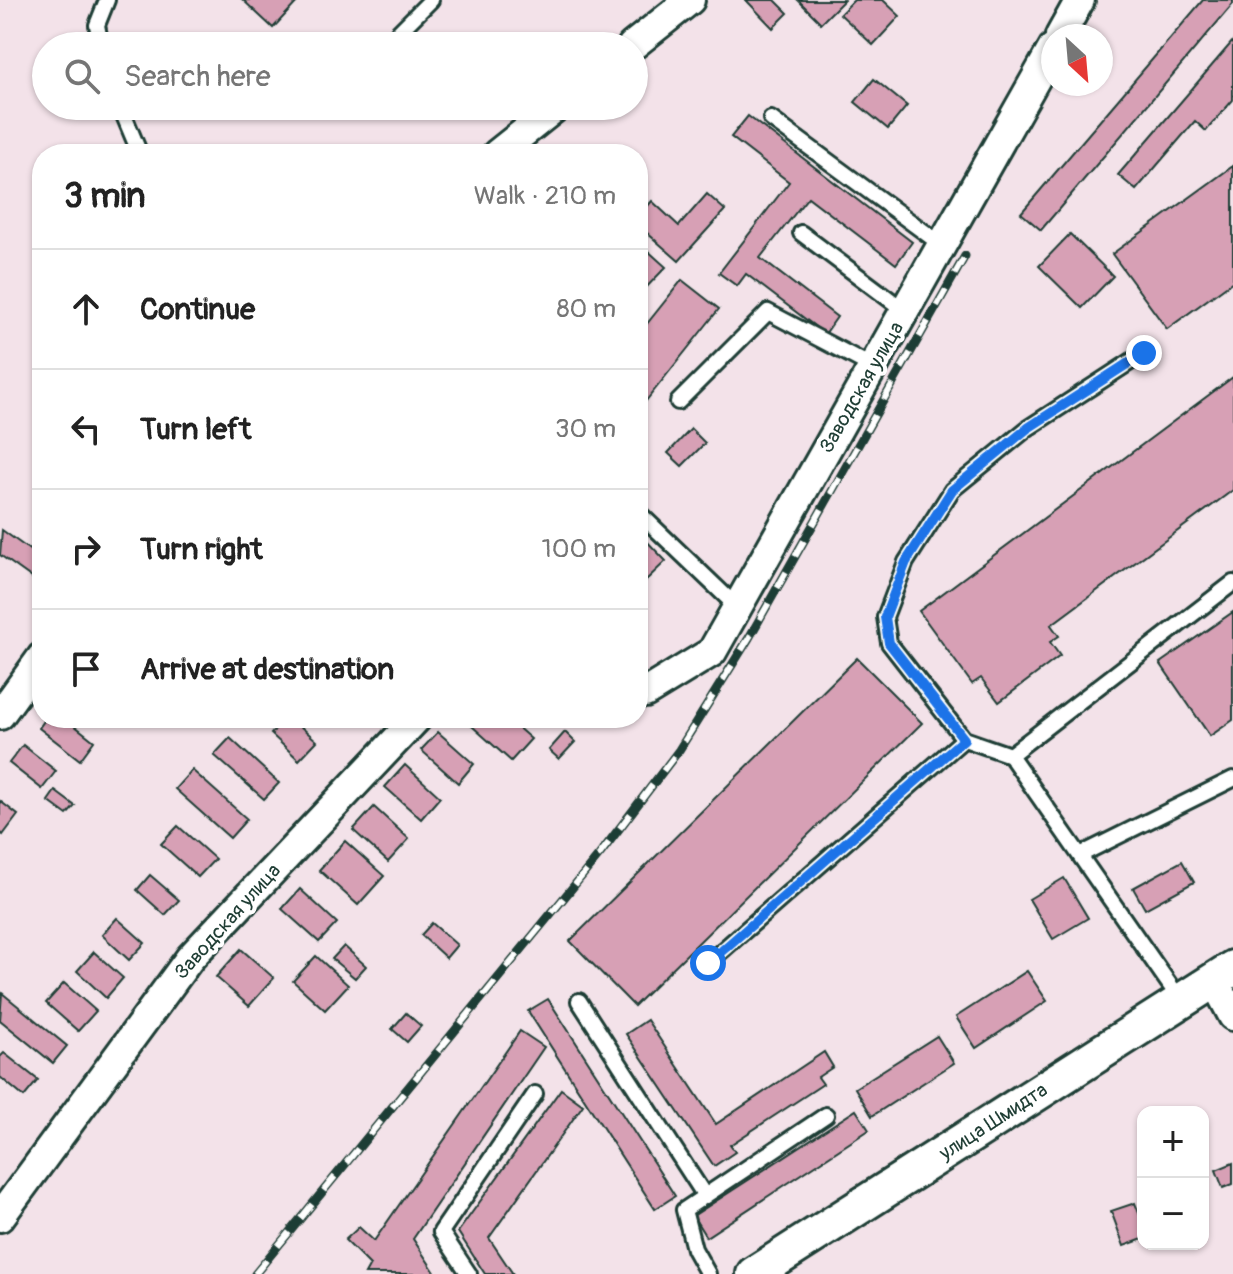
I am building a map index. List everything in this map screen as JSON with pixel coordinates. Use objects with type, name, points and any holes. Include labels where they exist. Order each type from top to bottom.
[{"type":"street","points":[[648,33],[690,0]]},
{"type":"street","points":[[1067,24],[1080,0]]},
{"type":"street","name":"Заводская улица","points":[[648,691],[712,652],[1041,69]]},
{"type":"street","points":[[510,144],[540,120]]},
{"type":"street","points":[[0,715],[32,671]]},
{"type":"street","name":"Заводская улица","points":[[0,1217],[190,958],[408,728]]},
{"type":"street","points":[[1224,974],[1233,1016]]},
{"type":"street","name":"улица Шмидта","points":[[754,1274],[1224,974]]},
{"type":"lane","points":[[98,32],[97,25],[107,0]]},
{"type":"lane","points":[[399,32],[431,0]]},
{"type":"lane","points":[[771,119],[942,245]]},
{"type":"lane","points":[[126,120],[136,144]]},
{"type":"lane","points":[[801,233],[905,311]]},
{"type":"lane","points":[[678,402],[768,312],[873,367]]},
{"type":"lane","points":[[1144,353],[1028,428],[952,490],[906,562],[885,617],[889,643],[964,739],[1010,755],[1181,1001]]},
{"type":"lane","points":[[648,522],[737,607]]},
{"type":"lane","points":[[1010,755],[1233,583]]},
{"type":"lane","points":[[708,963],[964,739]]},
{"type":"lane","points":[[1080,855],[1233,779]]},
{"type":"lane","points":[[579,1001],[705,1196]]},
{"type":"lane","points":[[469,1274],[441,1232],[535,1094]]},
{"type":"lane","points":[[708,1274],[694,1249],[684,1210],[826,1115]]},
{"type":"building","points":[[243,0],[299,0],[273,28]]},
{"type":"building","points":[[746,0],[775,0],[788,13],[773,28]]},
{"type":"building","points":[[798,0],[844,0],[821,23]]},
{"type":"building","points":[[854,0],[883,0],[900,16],[873,45],[840,14]]},
{"type":"building","points":[[1203,0],[1233,0],[1233,4],[1041,230],[1021,213]]},
{"type":"building","points":[[1233,41],[1233,100],[1206,131],[1195,121],[1136,190],[1118,175]]},
{"type":"building","points":[[874,79],[907,106],[888,129],[855,102]]},
{"type":"building","points":[[748,116],[912,242],[896,264],[808,197],[760,258],[837,317],[825,334],[746,274],[737,286],[719,273],[789,182],[731,137]]},
{"type":"building","points":[[1233,166],[1233,281],[1167,329],[1112,254]]},
{"type":"building","points":[[707,194],[725,210],[679,261],[648,234],[648,206],[652,201],[679,226]]},
{"type":"building","points":[[1070,234],[1113,276],[1082,308],[1039,266]]},
{"type":"building","points":[[648,251],[666,267],[648,286]]},
{"type":"building","points":[[682,280],[719,309],[648,398],[648,322]]},
{"type":"building","points":[[1233,377],[1233,490],[1051,625],[1059,636],[1050,642],[1060,656],[999,702],[981,678],[972,684],[919,611]]},
{"type":"building","points":[[691,429],[705,443],[682,466],[668,453]]},
{"type":"building","points":[[2,530],[32,552],[32,578],[0,555]]},
{"type":"building","points":[[648,542],[666,561],[648,578]]},
{"type":"building","points":[[1233,612],[1233,720],[1210,736],[1160,663]]},
{"type":"building","points":[[857,658],[922,723],[634,1006],[570,941]]},
{"type":"building","points":[[39,728],[78,728],[94,741],[80,760]]},
{"type":"building","points":[[277,728],[302,728],[317,741],[299,760],[271,734]]},
{"type":"building","points":[[474,728],[518,728],[531,739],[511,761]]},
{"type":"building","points":[[438,732],[474,764],[458,783],[421,750]]},
{"type":"building","points":[[565,732],[575,742],[559,759],[549,750]]},
{"type":"building","points":[[230,738],[279,783],[264,799],[214,755]]},
{"type":"building","points":[[23,745],[56,771],[42,789],[9,763]]},
{"type":"building","points":[[405,765],[440,797],[421,819],[385,787]]},
{"type":"building","points":[[192,770],[247,819],[230,838],[175,789]]},
{"type":"building","points":[[55,791],[75,806],[67,815],[48,801]]},
{"type":"building","points":[[0,801],[18,815],[3,835],[0,832]]},
{"type":"building","points":[[374,807],[409,839],[388,862],[353,830]]},
{"type":"building","points":[[178,826],[215,859],[198,877],[161,844]]},
{"type":"building","points":[[345,841],[384,876],[358,905],[319,870]]},
{"type":"building","points":[[1182,861],[1194,882],[1145,909],[1133,888]]},
{"type":"building","points":[[150,875],[179,900],[165,915],[137,890]]},
{"type":"building","points":[[1064,878],[1088,918],[1053,939],[1029,899]]},
{"type":"building","points":[[300,889],[337,923],[319,942],[282,909]]},
{"type":"building","points":[[117,918],[145,943],[129,960],[102,935]]},
{"type":"building","points":[[432,923],[457,945],[446,958],[421,935]]},
{"type":"building","points":[[344,946],[366,966],[355,978],[332,959]]},
{"type":"building","points":[[241,949],[274,978],[249,1006],[216,977]]},
{"type":"building","points":[[94,952],[123,978],[106,998],[77,971]]},
{"type":"building","points":[[316,956],[348,985],[325,1010],[293,981]]},
{"type":"building","points":[[1027,971],[1047,1001],[976,1048],[956,1017]]},
{"type":"building","points":[[64,983],[96,1011],[78,1031],[46,1003]]},
{"type":"building","points":[[2,993],[67,1046],[53,1063],[0,1020]]},
{"type":"building","points":[[548,999],[675,1196],[655,1209],[528,1011]]},
{"type":"building","points":[[406,1013],[421,1026],[407,1042],[392,1029]]},
{"type":"building","points":[[647,1020],[716,1124],[824,1052],[833,1067],[818,1077],[823,1084],[730,1145],[735,1152],[714,1166],[626,1034]]},
{"type":"building","points":[[520,1031],[544,1047],[413,1239],[436,1274],[365,1274],[370,1265],[345,1240],[359,1227],[374,1241]]},
{"type":"building","points":[[937,1036],[954,1063],[872,1116],[855,1088]]},
{"type":"building","points":[[4,1053],[38,1080],[24,1097],[0,1077],[0,1057]]},
{"type":"building","points":[[561,1089],[583,1105],[489,1238],[513,1274],[485,1274],[458,1232]]},
{"type":"building","points":[[856,1110],[869,1130],[706,1237],[693,1216]]},
{"type":"building","points":[[1233,1163],[1233,1184],[1223,1188],[1216,1170]]},
{"type":"building","points":[[1135,1203],[1137,1241],[1124,1246],[1111,1211]]},
{"type":"railway","points":[[255,1274],[600,854],[679,750],[749,638],[965,256]]},
{"type":"route","points":[[708,963],[964,739],[889,643],[885,617],[906,562],[952,490],[1028,428],[1144,353]]}]
